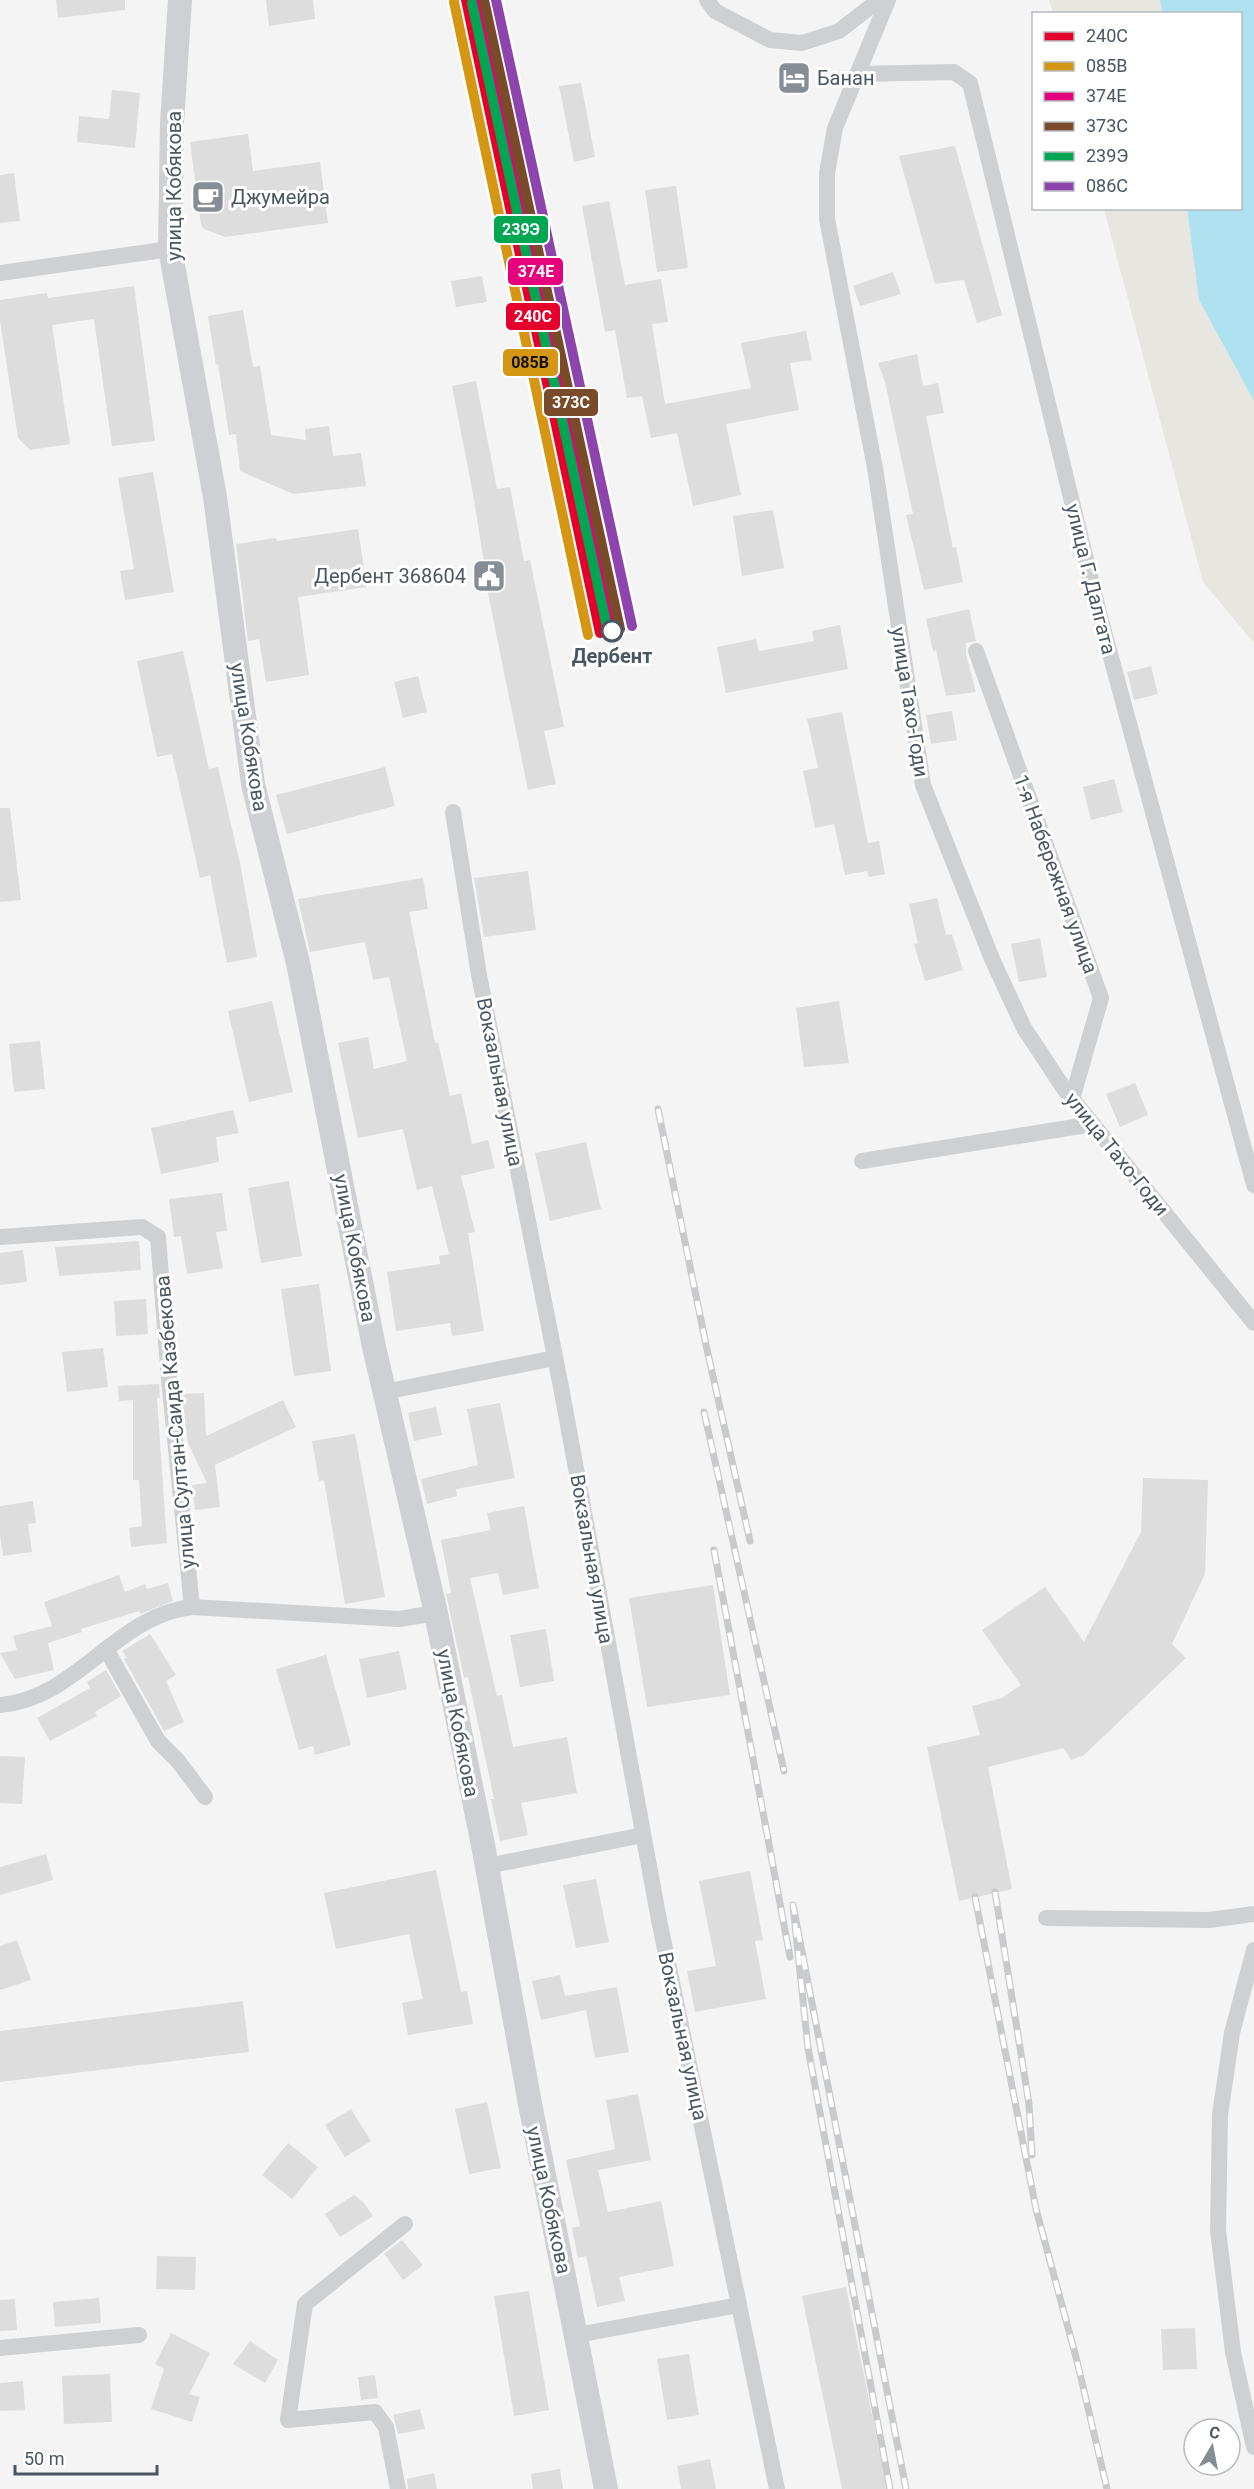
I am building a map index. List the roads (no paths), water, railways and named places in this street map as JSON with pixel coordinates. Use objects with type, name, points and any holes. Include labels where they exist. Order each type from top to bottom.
[{"type":"street","name":"улица Кобякова","points":[[180,0],[172,123],[170,249],[214,497],[253,784],[298,963],[384,1392],[436,1613],[487,1866],[531,2109],[606,2489]]},
{"type":"street","points":[[707,0],[715,10],[770,40],[802,43],[838,31],[879,0]]},
{"type":"street","name":"улица Тахо-Годи","points":[[888,0],[835,128],[827,173],[827,219],[875,468],[923,785],[992,959],[1024,1028],[1072,1099],[1254,1323]]},
{"type":"street","name":"улица Г. Далгата","points":[[857,74],[954,72],[970,83],[1098,613],[1254,1185]]},
{"type":"street","points":[[0,273],[170,249]]},
{"type":"street","name":"1-я Набережная улица","points":[[976,651],[1101,998],[1072,1099]]},
{"type":"street","name":"Вокзальная улица","points":[[453,812],[479,975],[555,1358],[658,1920],[777,2489]]},
{"type":"street","points":[[862,1161],[1093,1124]]},
{"type":"street","name":"улица Султан-Саида Казбекова","points":[[0,1237],[142,1227],[158,1237],[169,1380],[192,1607]]},
{"type":"street","points":[[384,1392],[555,1358]]},
{"type":"street","points":[[0,1706],[19,1704],[54,1689],[86,1667],[105,1649],[162,1615],[179,1608],[399,1619],[436,1613]]},
{"type":"street","points":[[105,1649],[158,1741],[178,1761],[205,1797]]},
{"type":"street","points":[[487,1866],[643,1835]]},
{"type":"street","points":[[1046,1918],[1209,1920],[1254,1914]]},
{"type":"street","points":[[1254,1950],[1232,2033],[1220,2115],[1218,2230],[1233,2352],[1254,2447]]},
{"type":"street","points":[[398,2489],[386,2427],[375,2412],[288,2420],[305,2304],[405,2224]]},
{"type":"street","points":[[577,2335],[739,2305]]},
{"type":"street","points":[[0,2348],[139,2335]]},
{"type":"water","points":[[1160,0],[1254,0],[1254,401],[1199,300],[1187,210],[1242,210],[1242,12],[1162,12]]},
{"type":"railway","points":[[658,1109],[706,1345],[750,1541]]},
{"type":"railway","points":[[704,1412],[784,1771]]},
{"type":"railway","points":[[714,1550],[790,1957]]},
{"type":"railway","points":[[995,1892],[1029,2104],[1032,2155]]},
{"type":"railway","points":[[975,1897],[1036,2209],[1077,2361],[1107,2489]]},
{"type":"railway","points":[[890,2489],[808,2048],[793,1905],[906,2489]]},
{"type":"place","name":"Банан","points":[[794,78]]},
{"type":"place","name":"Джумейра","points":[[208,197]]},
{"type":"place","name":"Дербент 368604","points":[[489,576]]},
{"type":"place","name":"Дербент","points":[[612,631]]}]
